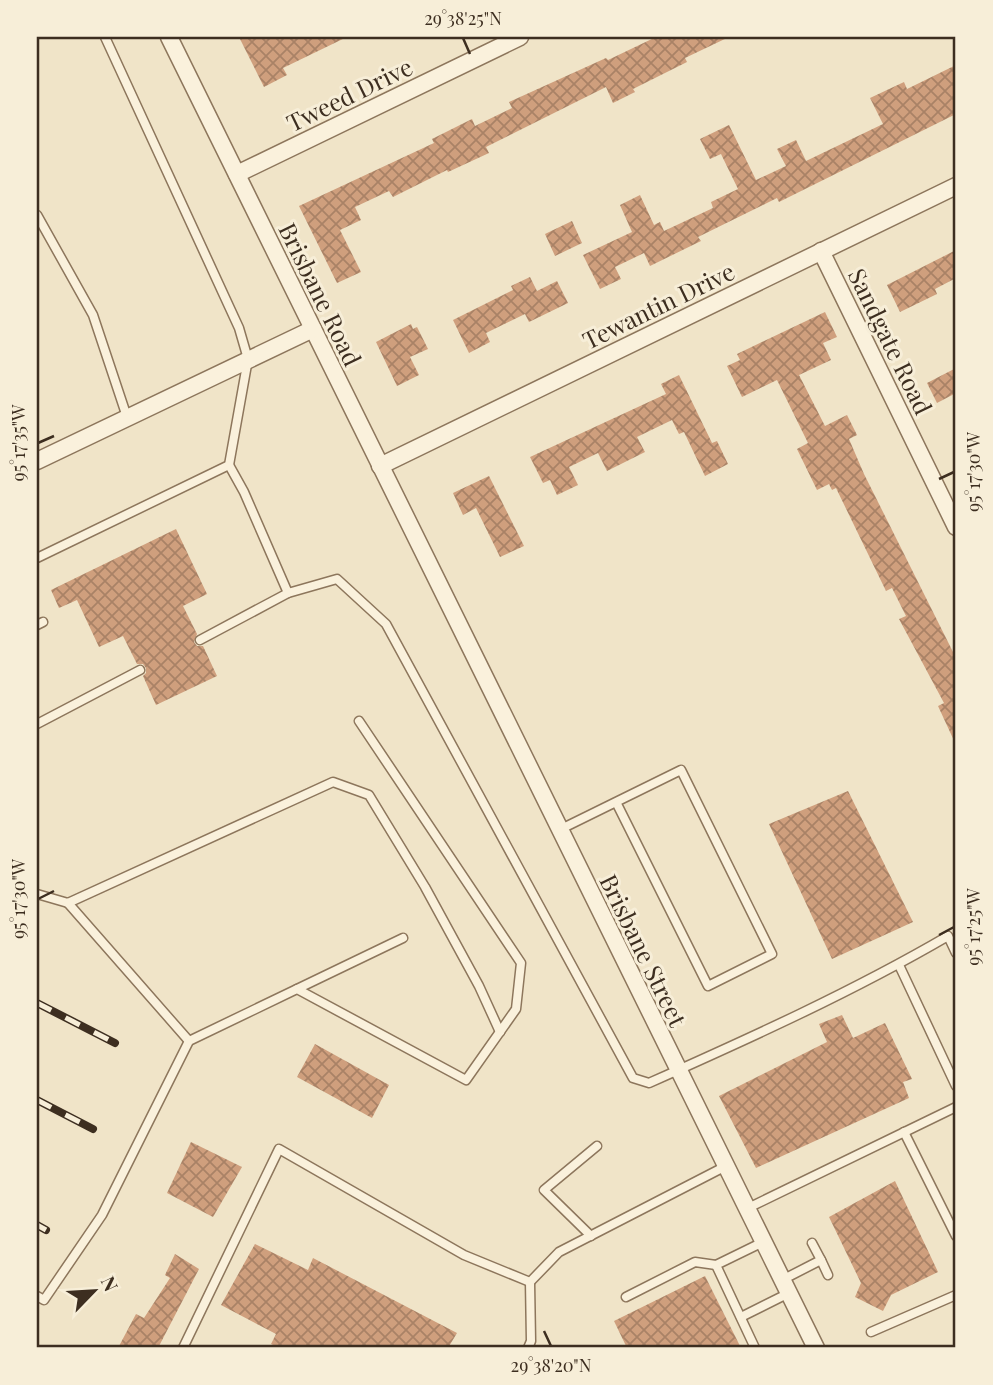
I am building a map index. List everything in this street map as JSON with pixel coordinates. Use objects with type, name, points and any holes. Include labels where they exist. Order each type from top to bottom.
[{"type":"street","name":"Brisbane Road","points":[[169,37],[432,572]]},
{"type":"street","name":"Tweed Drive","points":[[237,174],[520,37]]},
{"type":"street","name":"Tewantin Drive","points":[[380,466],[956,186]]},
{"type":"street","name":"Sandgate Road","points":[[821,251],[956,527]]},
{"type":"street","points":[[37,461],[313,329]]},
{"type":"street","name":"Brisbane Street","points":[[432,572],[816,1348]]},
{"type":"lane","points":[[105,37],[239,328],[248,359],[229,465],[244,492],[288,593]]},
{"type":"lane","points":[[37,215],[93,315],[127,417]]},
{"type":"lane","points":[[37,558],[229,465]]},
{"type":"lane","points":[[200,640],[288,593],[337,579],[386,624],[633,1078],[649,1083],[678,1070],[899,965],[948,936],[956,953]]},
{"type":"lane","points":[[37,724],[140,670]]},
{"type":"lane","points":[[297,989],[467,1080],[516,1009],[521,963],[359,721]]},
{"type":"lane","points":[[559,830],[616,802],[681,771],[772,954],[708,986],[616,802]]},
{"type":"lane","points":[[68,903],[333,782],[369,795],[425,887],[480,986],[500,1032]]},
{"type":"lane","points":[[37,894],[68,903],[189,1041]]},
{"type":"lane","points":[[37,1296],[44,1300],[102,1215],[189,1041],[403,938]]},
{"type":"lane","points":[[899,965],[956,1086]]},
{"type":"lane","points":[[746,1209],[956,1107]]},
{"type":"lane","points":[[904,1132],[956,1236]]},
{"type":"lane","points":[[591,1236],[544,1190],[597,1146]]},
{"type":"lane","points":[[183,1348],[279,1149],[464,1255],[530,1282]]},
{"type":"lane","points":[[528,1348],[531,1341],[530,1282],[559,1252],[726,1166]]},
{"type":"lane","points":[[626,1297],[695,1262],[716,1265],[763,1242]]},
{"type":"lane","points":[[812,1242],[828,1275]]},
{"type":"lane","points":[[741,1317],[821,1260]]},
{"type":"lane","points":[[716,1265],[755,1348]]},
{"type":"lane","points":[[871,1332],[956,1295]]},
{"type":"building","points":[[239,37],[347,37],[283,68],[287,75],[264,87]]},
{"type":"building","points":[[656,37],[729,37],[685,58],[687,62],[633,89],[635,92],[613,103],[606,87],[486,147],[489,153],[393,197],[389,191],[355,207],[361,220],[340,230],[361,272],[337,283],[299,206],[434,143],[432,139],[472,119],[475,126],[512,108],[509,102]]},
{"type":"building","points":[[956,65],[956,114],[779,202],[777,198],[698,237],[701,241],[650,266],[644,253],[615,267],[621,279],[600,289],[583,255],[632,232],[620,205],[640,195],[654,225],[660,222],[664,231],[713,208],[711,202],[738,189],[721,154],[710,159],[700,139],[729,125],[756,180],[786,166],[777,149],[796,140],[806,161],[883,124],[870,98],[904,82],[907,89]]},
{"type":"building","points":[[572,221],[582,243],[555,256],[545,234]]},
{"type":"building","points":[[956,250],[956,278],[935,289],[937,294],[900,312],[887,285]]},
{"type":"building","points":[[530,277],[537,291],[557,281],[568,303],[529,322],[525,314],[486,333],[490,342],[469,353],[453,320],[513,290],[511,286]]},
{"type":"building","points":[[825,312],[837,337],[823,343],[831,360],[799,375],[825,426],[847,415],[857,435],[849,439],[864,474],[956,658],[956,745],[938,706],[944,703],[899,619],[906,616],[892,588],[886,591],[836,488],[832,490],[829,484],[817,490],[797,449],[808,443],[777,380],[742,397],[727,366],[740,360],[737,354]]},
{"type":"building","points":[[411,324],[413,329],[417,327],[428,349],[410,357],[419,375],[397,386],[376,342]]},
{"type":"building","points":[[956,368],[956,393],[937,403],[927,383]]},
{"type":"building","points":[[679,375],[712,443],[717,441],[728,464],[705,476],[684,432],[679,434],[672,420],[637,437],[645,452],[607,471],[598,453],[569,467],[578,485],[557,495],[550,480],[543,483],[530,457],[666,394],[661,384]]},
{"type":"building","points":[[489,476],[524,546],[500,557],[476,508],[463,515],[453,493]]},
{"type":"building","points":[[176,529],[207,594],[183,606],[197,634],[194,642],[197,646],[203,646],[217,676],[156,705],[143,676],[146,668],[143,664],[137,664],[123,636],[99,647],[77,600],[59,608],[51,590]]},
{"type":"building","points":[[848,791],[913,922],[832,959],[769,824]]},
{"type":"building","points":[[842,1015],[853,1038],[885,1023],[912,1079],[903,1082],[909,1098],[756,1168],[719,1096],[827,1042],[819,1024]]},
{"type":"building","points":[[315,1044],[389,1085],[372,1118],[297,1077]]},
{"type":"building","points":[[191,1142],[242,1167],[213,1217],[167,1193]]},
{"type":"building","points":[[895,1181],[938,1272],[891,1295],[883,1311],[855,1297],[861,1283],[829,1217]]},
{"type":"building","points":[[255,1244],[308,1270],[313,1258],[457,1333],[448,1348],[279,1348],[271,1344],[276,1334],[221,1305]]},
{"type":"building","points":[[175,1254],[199,1269],[158,1348],[118,1348],[136,1314],[144,1318],[170,1278],[165,1275]]},
{"type":"building","points":[[705,1276],[741,1348],[627,1348],[614,1321]]},
{"type":"railway","points":[[37,1003],[115,1043]]},
{"type":"railway","points":[[37,1100],[93,1129]]},
{"type":"railway","points":[[37,1225],[46,1230]]}]
